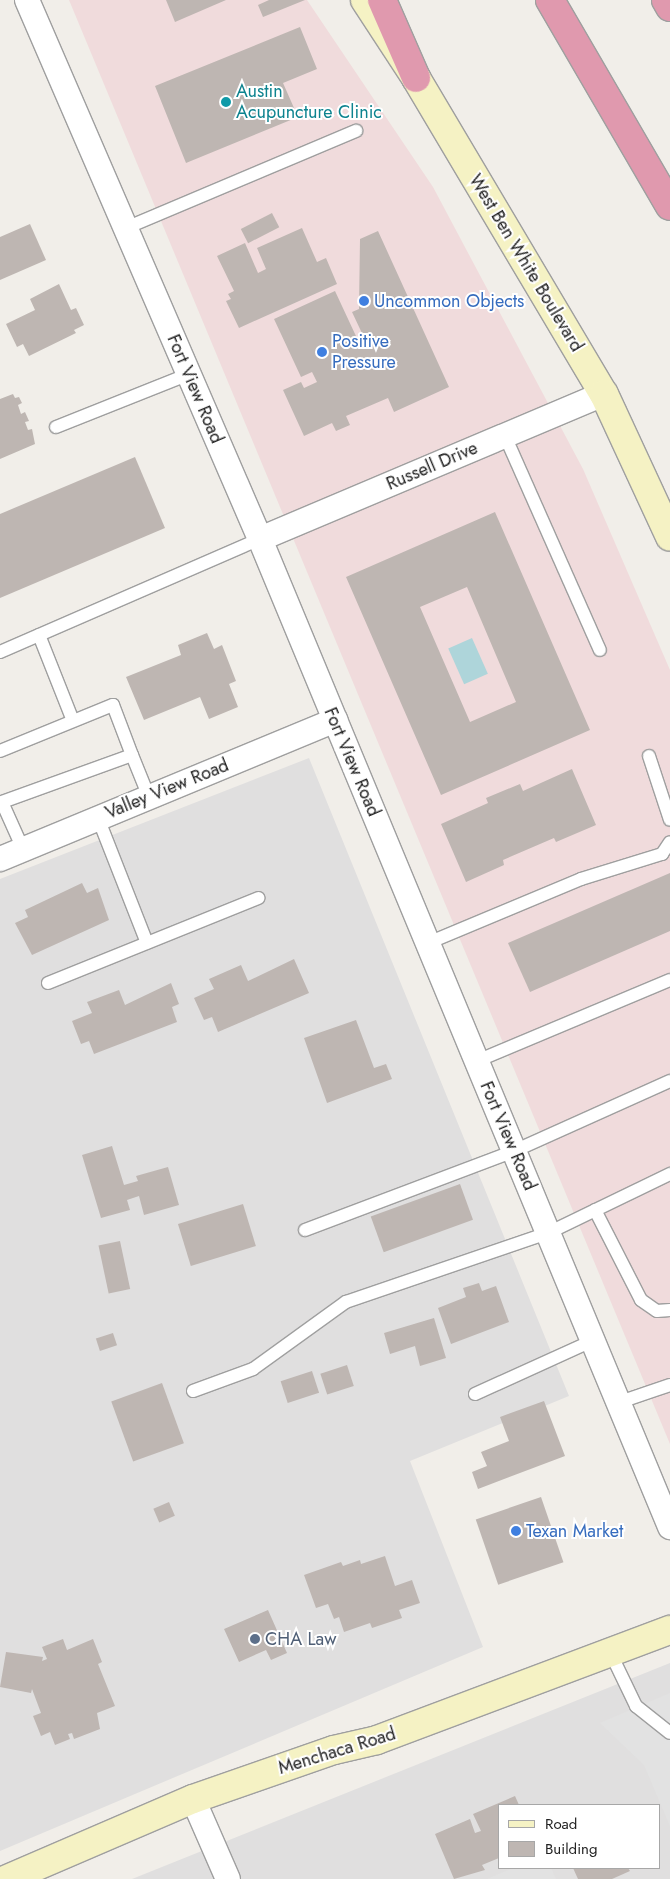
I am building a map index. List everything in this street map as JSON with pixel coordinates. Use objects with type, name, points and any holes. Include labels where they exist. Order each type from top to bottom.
[{"type":"highway","points":[[382,0],[416,78]]},
{"type":"highway","points":[[550,0],[670,206]]},
{"type":"highway","points":[[666,0],[670,7]]},
{"type":"main road","name":"West Ben White Boulevard","points":[[365,0],[416,78],[604,394],[670,537]]},
{"type":"main road","name":"Menchaca Road","points":[[6,1879],[193,1799],[334,1750],[377,1740],[611,1654],[670,1630]]},
{"type":"street","name":"Fort View Road","points":[[27,0],[260,539],[670,1527]]},
{"type":"street","name":"Russell Drive","points":[[260,539],[604,394]]},
{"type":"street","name":"Valley View Road","points":[[0,859],[335,720]]},
{"type":"street","points":[[193,1799],[228,1879]]},
{"type":"lane","points":[[126,228],[356,131]]},
{"type":"lane","points":[[56,428],[189,374]]},
{"type":"lane","points":[[505,436],[600,650]]},
{"type":"lane","points":[[0,652],[260,539]]},
{"type":"lane","points":[[39,635],[73,721]]},
{"type":"lane","points":[[0,751],[113,705],[149,797]]},
{"type":"lane","points":[[23,849],[1,800],[132,755]]},
{"type":"lane","points":[[649,756],[670,820]]},
{"type":"lane","points":[[98,818],[147,943]]},
{"type":"lane","points":[[428,943],[581,879],[662,854],[670,842]]},
{"type":"lane","points":[[48,984],[258,898]]},
{"type":"lane","points":[[477,1061],[670,980]]},
{"type":"lane","points":[[304,1230],[514,1150],[670,1081]]},
{"type":"lane","points":[[194,1391],[253,1369],[346,1302],[548,1233],[670,1174]]},
{"type":"lane","points":[[595,1210],[640,1300],[658,1311],[670,1310]]},
{"type":"lane","points":[[475,1394],[592,1341]]},
{"type":"lane","points":[[617,1403],[670,1385]]},
{"type":"lane","points":[[611,1654],[636,1706],[670,1733]]},
{"type":"shaded area","points":[[69,0],[307,0],[433,187],[583,469],[670,670],[670,1444]]},
{"type":"shaded area","points":[[309,758],[569,1396],[410,1461],[483,1647],[0,1851],[0,879]]},
{"type":"shaded area","points":[[670,1663],[670,1879],[132,1879]]},
{"type":"shaded area","points":[[670,1693],[670,1826],[644,1765],[600,1723]]},
{"type":"shaded area","points":[[511,1869],[551,1869],[556,1879],[487,1879]]},
{"type":"water","points":[[472,638],[488,674],[464,684],[448,649]]},
{"type":"building","points":[[166,0],[226,0],[175,22]]},
{"type":"building","points":[[269,0],[305,0],[263,17],[258,5]]},
{"type":"building","name":"Austin Acupuncture Clinic","points":[[300,27],[317,69],[283,83],[298,117],[186,163],[155,86]]},
{"type":"building","points":[[272,213],[279,227],[248,243],[241,229]]},
{"type":"building","points":[[30,224],[46,260],[0,280],[0,237]]},
{"type":"building","points":[[302,228],[317,262],[326,258],[337,284],[239,328],[226,301],[231,299],[228,294],[234,291],[217,256],[245,243],[258,273],[266,269],[257,248]]},
{"type":"building","points":[[378,231],[449,387],[394,412],[388,398],[346,416],[350,425],[336,431],[332,423],[304,436],[283,390],[301,382],[304,388],[317,382],[312,372],[301,377],[274,319],[335,291],[362,349],[368,346],[352,312],[359,309],[360,239]]},
{"type":"building","points":[[59,284],[71,310],[76,308],[84,325],[74,330],[76,333],[29,356],[23,344],[17,347],[6,324],[35,310],[30,299]]},
{"type":"building","points":[[13,394],[15,398],[19,397],[22,403],[18,405],[21,414],[25,412],[29,421],[25,422],[28,430],[32,429],[35,444],[0,459],[0,399]]},
{"type":"building","points":[[135,457],[165,528],[0,598],[0,514]]},
{"type":"building","points":[[495,512],[590,730],[441,795],[346,577]],"holes":[[[467,587],[516,702],[470,722],[420,607]]]},
{"type":"building","points":[[207,633],[214,649],[222,645],[236,681],[229,684],[238,707],[209,719],[200,697],[144,720],[126,677],[181,655],[178,645]]},
{"type":"building","points":[[572,769],[596,825],[556,842],[554,838],[503,860],[504,865],[466,882],[441,824],[488,803],[486,798],[520,784],[523,791]]},
{"type":"building","points":[[670,873],[670,931],[530,992],[508,943]]},
{"type":"building","points":[[82,883],[87,893],[98,888],[109,920],[32,955],[15,923],[28,917],[25,910]]},
{"type":"building","points":[[294,959],[309,993],[218,1032],[212,1017],[204,1020],[194,998],[214,989],[209,979],[241,965],[248,981]]},
{"type":"building","points":[[171,983],[179,1004],[172,1007],[177,1022],[94,1054],[89,1041],[81,1044],[72,1021],[92,1013],[87,1002],[119,990],[125,1005]]},
{"type":"building","points":[[356,1020],[374,1068],[386,1064],[392,1079],[327,1103],[304,1038]]},
{"type":"building","points":[[112,1146],[124,1185],[138,1181],[136,1176],[168,1167],[179,1205],[144,1215],[139,1196],[127,1200],[130,1210],[101,1218],[82,1155]]},
{"type":"building","points":[[460,1184],[473,1220],[384,1252],[371,1216]]},
{"type":"building","points":[[243,1204],[256,1246],[191,1266],[178,1224]]},
{"type":"building","points":[[120,1241],[130,1289],[109,1294],[98,1246]]},
{"type":"building","points":[[479,1283],[482,1291],[496,1286],[509,1322],[451,1344],[438,1308],[466,1297],[463,1288]]},
{"type":"building","points":[[434,1318],[446,1358],[420,1366],[415,1346],[390,1354],[384,1333]]},
{"type":"building","points":[[113,1333],[117,1345],[100,1351],[96,1339]]},
{"type":"building","points":[[347,1365],[354,1386],[327,1395],[320,1374]]},
{"type":"building","points":[[312,1371],[319,1393],[288,1403],[281,1381]]},
{"type":"building","points":[[162,1383],[184,1443],[133,1462],[111,1401]]},
{"type":"building","points":[[544,1401],[565,1456],[478,1489],[472,1472],[487,1466],[481,1452],[509,1441],[500,1417]]},
{"type":"building","name":"Texan Market","points":[[541,1497],[563,1562],[498,1585],[476,1519]]},
{"type":"building","points":[[169,1502],[175,1516],[159,1522],[153,1509]]},
{"type":"building","points":[[385,1556],[395,1586],[412,1580],[420,1603],[399,1610],[402,1618],[372,1628],[370,1623],[344,1632],[339,1617],[334,1619],[328,1604],[316,1608],[304,1575],[341,1562],[343,1566],[360,1560],[361,1564]]},
{"type":"building","name":"CHA Law","points":[[268,1610],[287,1653],[271,1660],[266,1650],[239,1662],[224,1629]]},
{"type":"building","points":[[63,1639],[67,1650],[93,1639],[102,1662],[98,1664],[115,1706],[97,1713],[100,1729],[74,1739],[72,1733],[68,1734],[70,1739],[55,1745],[50,1732],[41,1736],[33,1716],[41,1713],[32,1689],[31,1693],[0,1687],[6,1652],[43,1657],[42,1661],[47,1659],[42,1647]]},
{"type":"building","points":[[515,1796],[519,1804],[498,1804],[498,1858],[482,1865],[485,1870],[454,1879],[435,1834],[470,1819],[475,1833],[481,1831],[473,1814]]},
{"type":"building","points":[[573,1869],[629,1869],[630,1871],[612,1879],[578,1879]]},
{"type":"place","name":"Austin Acupuncture Clinic","points":[[226,102]]},
{"type":"place","name":"Uncommon Objects","points":[[364,301]]},
{"type":"place","name":"Positive Pressure","points":[[322,352]]},
{"type":"place","name":"Texan Market","points":[[516,1531]]},
{"type":"place","name":"CHA Law","points":[[255,1639]]}]
